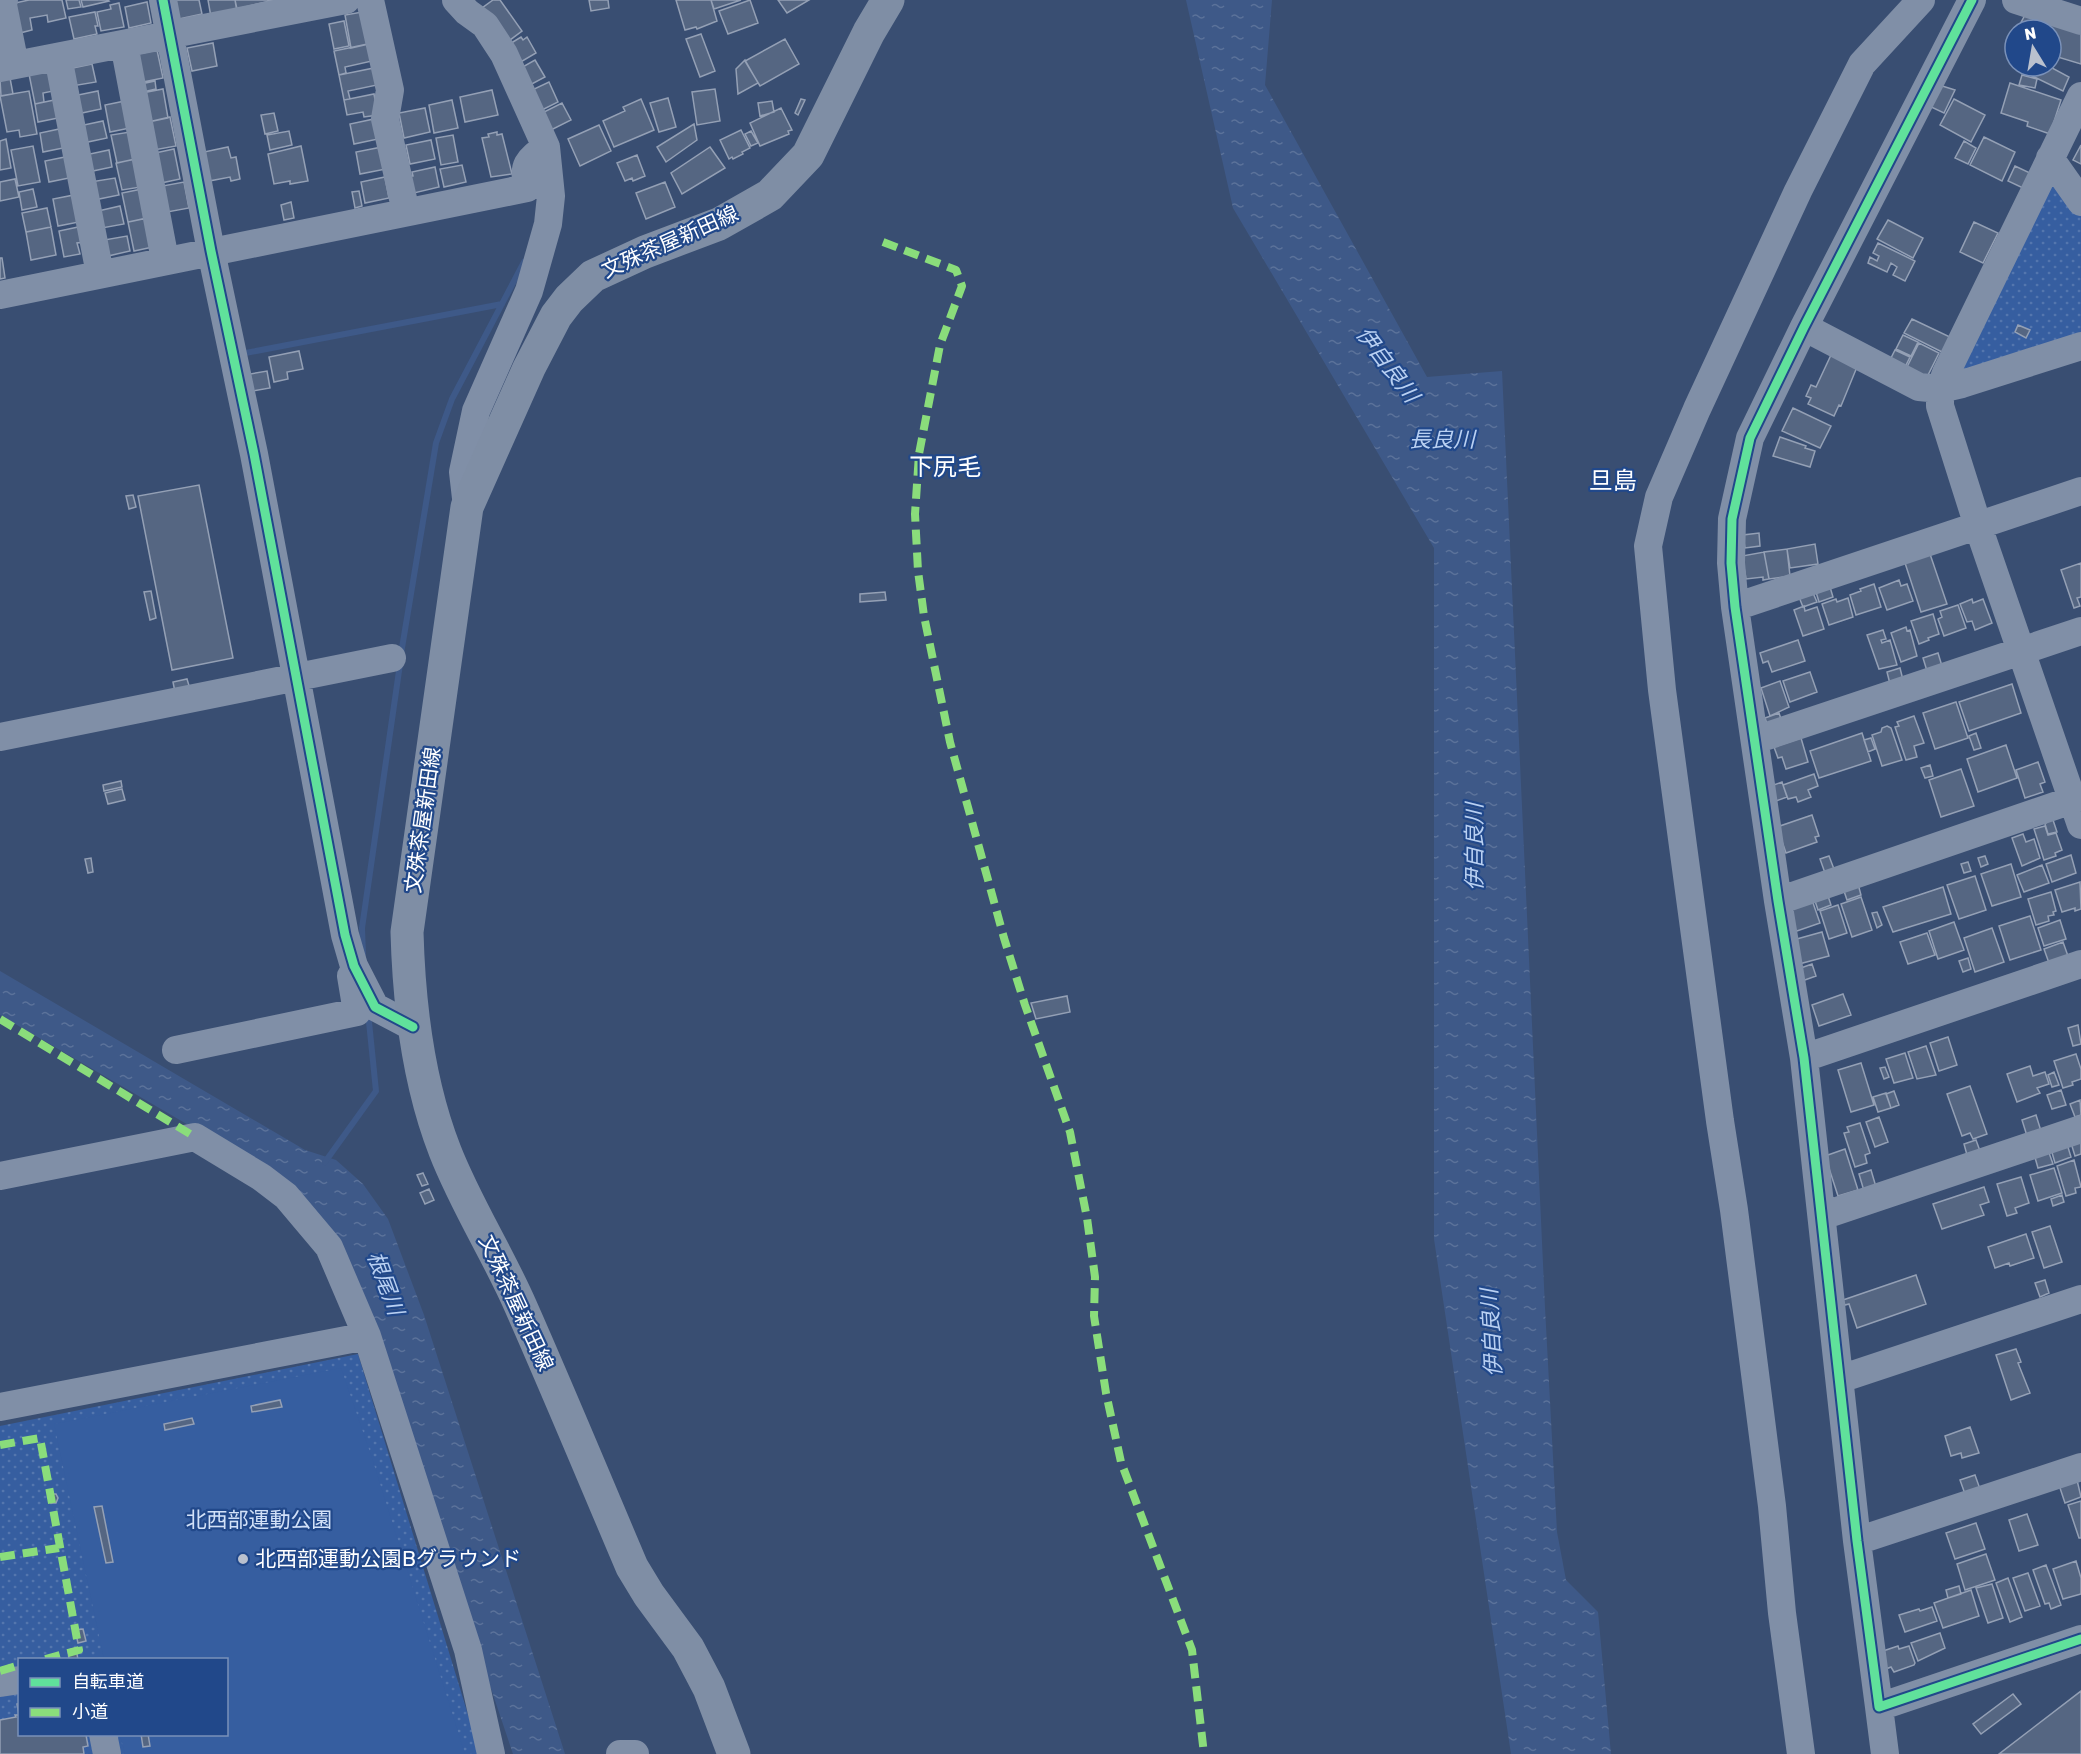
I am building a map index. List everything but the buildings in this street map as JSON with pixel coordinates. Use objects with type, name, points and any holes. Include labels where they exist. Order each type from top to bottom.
[{"type":"main road","name":"文殊茶屋新田線","points":[[734,1754],[709,1688],[688,1648],[648,1595],[632,1566],[520,1304],[444,1151],[430,1105],[413,1027],[408,983],[407,932],[467,507],[556,316],[569,299],[593,276],[645,252],[719,224],[771,195],[808,155],[869,32],[888,0]]},
{"type":"street","points":[[4,0],[2,0],[8,67],[346,0]]},
{"type":"street","points":[[163,0],[297,678],[345,935],[357,1012],[176,1050]]},
{"type":"street","points":[[370,0],[390,90],[385,119],[406,212]]},
{"type":"street","points":[[456,0],[484,25],[504,54],[546,147],[551,195],[548,224],[529,291],[476,411],[464,471],[467,507]]},
{"type":"street","points":[[1801,1754],[1736,1221],[1717,1099],[1662,690],[1648,546],[1659,496],[1798,191],[1862,64],[1921,0]]},
{"type":"street","points":[[1885,1754],[1857,1541],[1804,1058],[1778,901],[1735,607],[1731,563],[1732,519],[1750,438],[1804,327],[1972,0]]},
{"type":"street","points":[[2016,0],[2081,21]]},
{"type":"street","points":[[124,44],[165,260]]},
{"type":"street","points":[[58,57],[100,274]]},
{"type":"street","points":[[1778,901],[2078,807],[1978,526],[1940,406],[1940,389],[2081,96]]},
{"type":"street","points":[[0,295],[528,188],[525,172],[528,160],[546,147]]},
{"type":"street","points":[[2050,158],[2081,202]]},
{"type":"street","points":[[1804,327],[1919,387],[1940,389],[2081,346]]},
{"type":"street","points":[[1735,607],[2081,491]]},
{"type":"street","points":[[1755,740],[2081,631]]},
{"type":"street","points":[[0,737],[392,658]]},
{"type":"street","points":[[345,935],[354,966],[375,1007],[413,1027]]},
{"type":"street","points":[[1804,1058],[2081,964]]},
{"type":"street","points":[[1822,1216],[2081,1129]]},
{"type":"street","points":[[0,1176],[195,1137],[261,1177],[286,1196],[329,1247],[367,1336],[468,1650],[491,1754]]},
{"type":"street","points":[[1840,1379],[2081,1299]]},
{"type":"street","points":[[0,1407],[367,1336]]},
{"type":"street","points":[[1857,1541],[2081,1467]]},
{"type":"street","points":[[1879,1707],[2081,1639]]},
{"type":"street","points":[[0,1683],[18,1680]]},
{"type":"street","points":[[103,1736],[107,1754]]},
{"type":"street","points":[[620,1754],[635,1754]]},
{"type":"green space","points":[[2050,180],[2081,214],[2081,336],[1962,376],[1956,371]]},
{"type":"green space","name":"北西部運動公園Bグラウンド","points":[[358,1354],[480,1754],[0,1754],[0,1426]]},
{"type":"green space","name":"北西部運動公園Bグラウンド","points":[[341,1368],[372,1458],[465,1754],[125,1754],[120,1736],[228,1736],[228,1658],[104,1658],[54,1424]]},
{"type":"water","name":"長良川","points":[[1186,0],[1272,0],[1265,85],[1427,377],[1502,371],[1557,1532],[1566,1580],[1598,1612],[1611,1754],[1511,1754],[1434,1239],[1434,548],[1233,208]]},
{"type":"water","name":"根尾川","points":[[0,971],[305,1150],[336,1160],[363,1184],[388,1219],[424,1315],[565,1754],[513,1754],[340,1240],[291,1185],[0,1015]]},
{"type":"waterway","points":[[401,654],[436,443],[452,399],[524,262]]},
{"type":"waterway","points":[[240,354],[502,304]]},
{"type":"waterway","points":[[363,954],[362,928],[400,664]]},
{"type":"waterway","points":[[325,1162],[376,1091],[368,1012]]},
{"type":"marked path","points":[[883,242],[956,270],[962,286],[940,345],[919,454],[915,514],[918,571],[924,616],[950,742],[1004,938],[1070,1132],[1087,1218],[1095,1277],[1094,1316],[1106,1393],[1121,1462],[1192,1650],[1204,1754]]},
{"type":"marked path","points":[[0,1019],[195,1137]]},
{"type":"marked path","points":[[0,1445],[40,1438],[79,1650],[49,1658]]},
{"type":"marked path","points":[[0,1557],[59,1548]]},
{"type":"marked path","points":[[0,1671],[18,1666]]},
{"type":"cycle path","points":[[163,0],[211,251],[254,454],[345,935],[354,966],[375,1007],[413,1027]]},
{"type":"cycle path","points":[[1972,0],[1804,327],[1750,438],[1732,519],[1731,563],[1735,607],[1778,901],[1804,1058],[1857,1541],[1879,1707],[2081,1639]]},
{"type":"place","name":"北西部運動公園Bグラウンド","points":[[243,1559]]},
{"type":"district","name":"下尻毛","points":[[945,467]]},
{"type":"district","name":"旦島","points":[[1613,481]]},
{"type":"water label","name":"伊自良川","points":[[1388,364]]},
{"type":"water label","name":"伊自良川","points":[[1474,847]]},
{"type":"water label","name":"伊自良川","points":[[1491,1333]]},
{"type":"park label","name":"北西部運動公園","points":[[259,1520]]}]
